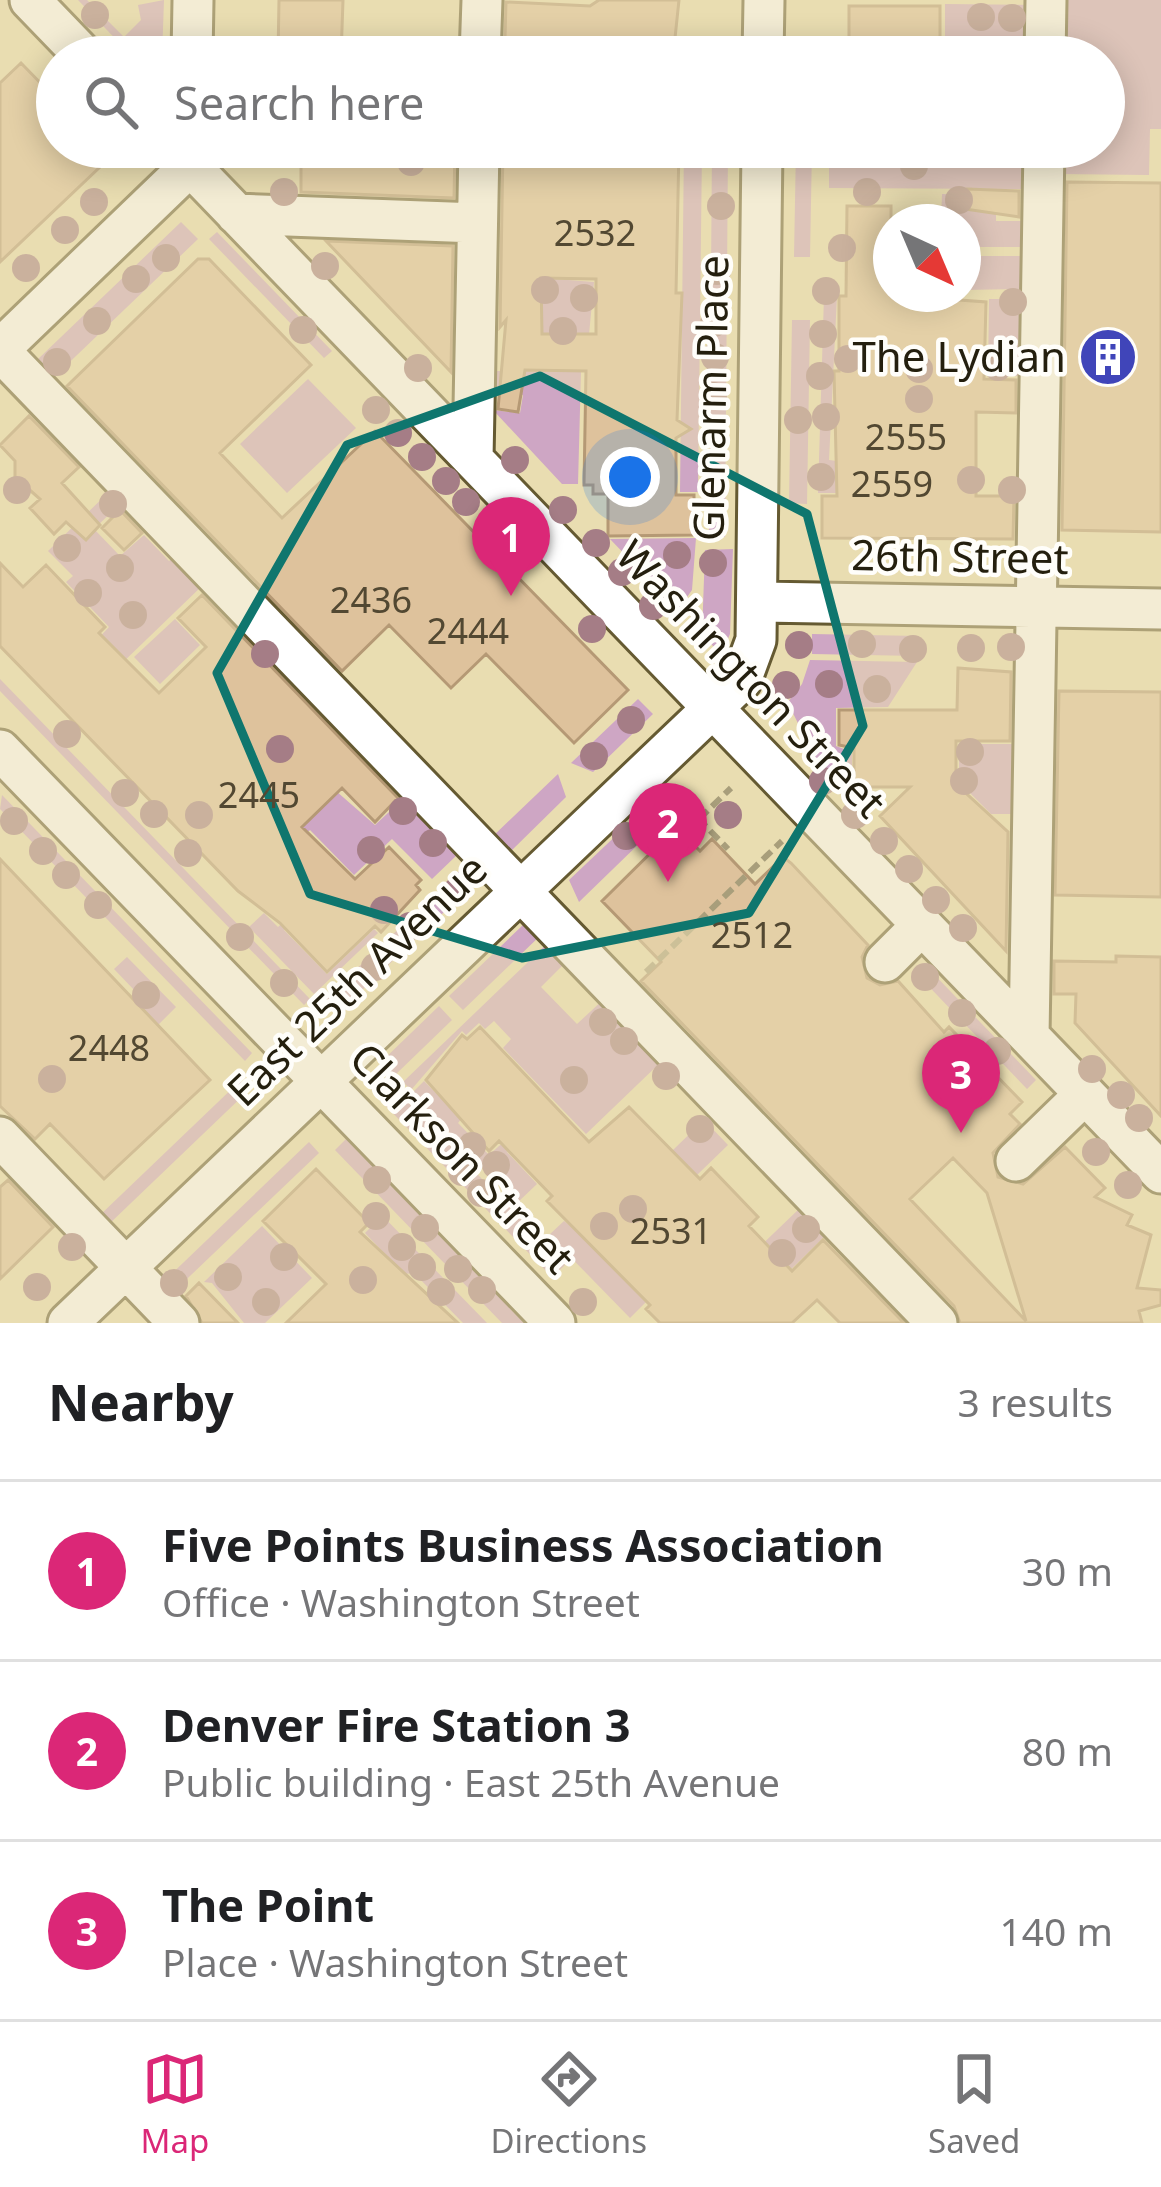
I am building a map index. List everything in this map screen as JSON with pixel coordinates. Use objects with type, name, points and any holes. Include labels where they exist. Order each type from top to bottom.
[{"type":"street","points":[[30,0],[65,36]]},
{"type":"street","points":[[192,36],[193,0]]},
{"type":"street","points":[[481,36],[482,0]]},
{"type":"street","points":[[763,36],[764,0]]},
{"type":"street","points":[[1045,36],[1046,0]]},
{"type":"street","points":[[170,168],[0,350],[937,1323]]},
{"type":"street","name":"Washington Street","points":[[197,168],[1161,1173]]},
{"type":"street","points":[[473,459],[478,168]]},
{"type":"street","name":"Glenarm Place","points":[[712,708],[741,681],[757,640],[762,168]]},
{"type":"street","points":[[1029,1036],[1043,168]]},
{"type":"street","points":[[236,214],[477,223]]},
{"type":"street","name":"26th Street","points":[[757,602],[1161,609]]},
{"type":"street","name":"East 25th Avenue","points":[[68,1323],[712,708]]},
{"type":"street","name":"Clarkson Street","points":[[0,750],[555,1323]]},
{"type":"street","points":[[885,962],[922,925]]},
{"type":"street","points":[[1016,1161],[1085,1094]]},
{"type":"street","points":[[0,1137],[179,1323]]},
{"type":"path","points":[[699,819],[731,788]]},
{"type":"path","points":[[686,806],[728,849]]},
{"type":"path","points":[[621,995],[782,841]]},
{"type":"highlighted area","points":[[540,376],[807,514],[863,726],[749,913],[522,958],[310,894],[217,673],[347,445]]},
{"type":"shaded area","points":[[78,0],[87,0],[123,36],[113,36]]},
{"type":"shaded area","points":[[164,0],[163,36],[125,36],[141,20],[138,5]]},
{"type":"shaded area","points":[[1063,0],[1161,0],[1161,129],[1150,129],[1149,175],[1059,174],[1059,168],[1125,168],[1125,36],[1062,36]]},
{"type":"shaded area","points":[[945,4],[1032,5],[1031,36],[945,36]]},
{"type":"shaded area","points":[[684,168],[702,168],[698,492],[680,492]]},
{"type":"shaded area","points":[[712,168],[728,168],[725,537],[709,536]]},
{"type":"shaded area","points":[[796,168],[812,168],[810,257],[794,257]]},
{"type":"shaded area","points":[[829,168],[1025,168],[1025,189],[829,188]]},
{"type":"shaded area","points":[[942,194],[996,195],[996,221],[1025,221],[1025,247],[981,247],[981,204],[942,204]]},
{"type":"shaded area","points":[[181,222],[198,239],[52,379],[36,361]]},
{"type":"shaded area","points":[[217,232],[332,351],[324,358],[209,239]]},
{"type":"shaded area","points":[[981,256],[1024,256],[1024,289],[981,290]]},
{"type":"shaded area","points":[[542,278],[594,282],[586,366],[539,366],[524,286],[541,286]]},
{"type":"shaded area","points":[[824,296],[837,296],[829,460],[837,461],[836,493],[818,493]]},
{"type":"shaded area","points":[[989,299],[1024,299],[1024,376],[988,376]]},
{"type":"shaded area","points":[[792,320],[810,320],[807,504],[789,503]]},
{"type":"shaded area","points":[[497,371],[581,372],[578,484],[562,484],[493,410],[520,413],[523,395],[491,391]]},
{"type":"shaded area","points":[[308,379],[356,428],[287,493],[240,444]]},
{"type":"shaded area","points":[[112,489],[123,501],[94,529],[120,556],[144,535],[169,561],[176,555],[204,584],[119,666],[96,641],[109,627],[66,582],[73,576],[48,551]]},
{"type":"shaded area","points":[[696,538],[692,590],[678,610],[610,539]]},
{"type":"shaded area","points":[[733,549],[730,634],[721,654],[702,635],[705,550]]},
{"type":"shaded area","points":[[175,619],[200,645],[160,684],[134,657]]},
{"type":"shaded area","points":[[812,634],[919,636],[918,656],[812,654]]},
{"type":"shaded area","points":[[810,660],[917,662],[888,707],[836,708],[836,746],[852,752],[852,774],[835,778],[814,756],[791,709],[784,707],[802,684]]},
{"type":"shaded area","points":[[0,679],[310,999],[304,1005],[0,691]]},
{"type":"shaded area","points":[[638,699],[653,714],[593,772],[571,763]]},
{"type":"shaded area","points":[[959,744],[1019,744],[1019,814],[991,814],[959,782]]},
{"type":"shaded area","points":[[558,774],[566,797],[507,855],[491,838]]},
{"type":"shaded area","points":[[336,791],[375,825],[403,799],[457,855],[432,879],[392,839],[354,875],[310,830],[283,856],[276,849]]},
{"type":"shaded area","points":[[661,793],[679,805],[579,902],[569,880]]},
{"type":"shaded area","points":[[2,795],[252,1053],[245,1061],[0,809]]},
{"type":"shaded area","points":[[471,860],[484,874],[339,1012],[326,998]]},
{"type":"shaded area","points":[[300,906],[304,910],[284,930],[327,974],[374,929],[378,933],[314,994],[249,927],[264,913],[278,927]]},
{"type":"shaded area","points":[[524,924],[543,933],[463,1010],[449,996]]},
{"type":"shaded area","points":[[550,941],[568,960],[541,987],[577,1024],[604,999],[663,1060],[586,1134],[503,1048],[511,1039],[494,1021],[485,1029],[479,1023],[466,1035],[462,1031],[411,1090],[403,1082]]},
{"type":"shaded area","points":[[127,957],[176,1007],[155,1028],[129,1001],[137,993],[114,969]]},
{"type":"shaded area","points":[[925,965],[1036,1080],[1027,1089],[916,973]]},
{"type":"shaded area","points":[[439,1006],[452,1020],[394,1076],[381,1062]]},
{"type":"shaded area","points":[[240,1081],[249,1090],[107,1226],[98,1217]]},
{"type":"shaded area","points":[[424,1081],[445,1102],[451,1096],[467,1112],[458,1123],[489,1155],[516,1131],[522,1137],[507,1152],[537,1184],[517,1203],[412,1093]]},
{"type":"shaded area","points":[[396,1090],[565,1265],[552,1277],[383,1103]]},
{"type":"shaded area","points":[[704,1120],[728,1145],[607,1262],[646,1302],[630,1318],[549,1235],[564,1221],[584,1236]]},
{"type":"shaded area","points":[[346,1139],[524,1323],[502,1323],[335,1150]]},
{"type":"shaded area","points":[[309,1142],[319,1153],[169,1296],[159,1286]]},
{"type":"shaded area","points":[[373,1206],[487,1323],[463,1323],[414,1273],[404,1274],[365,1233],[373,1225],[364,1215]]},
{"type":"shaded area","points":[[799,1209],[825,1236],[773,1287],[747,1259]]},
{"type":"shaded area","points":[[262,1226],[312,1278],[265,1323],[244,1323],[212,1283],[204,1282]]},
{"type":"building","points":[[279,0],[343,0],[342,36],[278,36]]},
{"type":"building","points":[[599,0],[679,0],[675,36],[505,36],[506,2],[590,6]]},
{"type":"building","points":[[849,6],[940,6],[940,36],[849,36]]},
{"type":"building","points":[[21,63],[36,78],[36,168],[99,168],[0,262],[0,83]]},
{"type":"building","points":[[301,168],[455,168],[454,198],[301,192]]},
{"type":"building","points":[[503,168],[679,168],[676,293],[682,293],[677,420],[691,429],[676,438],[676,495],[694,495],[694,535],[608,536],[608,494],[593,494],[593,485],[584,485],[586,371],[525,370],[518,412],[498,409],[506,320],[500,327]],"holes":[[[541,278],[596,279],[596,334],[542,334]]]},
{"type":"building","name":"The Lydian","points":[[1067,182],[1161,183],[1161,532],[1062,530]]},
{"type":"building","points":[[967,189],[1019,191],[1019,217],[981,211],[981,204],[966,204]]},
{"type":"building","points":[[847,206],[873,206],[873,312],[981,312],[981,302],[986,302],[984,379],[1016,380],[1016,413],[976,412],[976,496],[1014,496],[1013,539],[822,538],[822,496],[837,496],[834,371],[839,371],[839,296],[846,296]]},
{"type":"building","points":[[326,241],[453,246],[451,372]]},
{"type":"building","points":[[198,259],[209,259],[311,365],[220,453],[282,518],[375,431],[628,690],[574,743],[486,654],[451,688],[389,625],[342,671],[67,386]]},
{"type":"building","points":[[29,416],[79,467],[62,483],[100,525],[86,540],[66,522],[54,534],[30,508],[40,499],[15,477],[15,461],[0,445]]},
{"type":"building","points":[[120,510],[142,533],[124,550],[102,528]]},
{"type":"building","points":[[0,563],[23,587],[46,565],[105,627],[99,633],[159,693],[206,647],[178,618],[202,595],[398,798],[375,822],[342,788],[302,827],[355,879],[389,847],[421,880],[416,885],[420,890],[381,932],[375,926],[327,972],[280,923],[238,891],[0,646]]},
{"type":"building","points":[[958,668],[1011,672],[1010,741],[956,741],[956,784],[1008,832],[1006,951],[880,816],[910,787],[854,787],[854,748],[839,745],[839,710],[957,710]]},
{"type":"building","points":[[1059,691],[1161,692],[1161,897],[1055,895]]},
{"type":"building","points":[[677,827],[700,851],[712,839],[755,884],[783,857],[868,945],[862,957],[867,978],[880,985],[898,981],[944,1032],[949,1027],[1022,1102],[1010,1114],[1020,1124],[993,1153],[998,1177],[1023,1184],[1065,1147],[1105,1188],[1095,1197],[1132,1215],[1127,1225],[1151,1235],[1137,1288],[1161,1290],[1161,1305],[1139,1311],[1142,1323],[960,1323],[954,1306],[641,981],[661,962],[602,901]],"holes":[[[953,1158],[987,1193],[1026,1321],[910,1199]]]},
{"type":"building","points":[[0,859],[210,1080],[104,1179],[50,1124],[35,1139],[0,1106]]},
{"type":"building","points":[[1116,956],[1161,957],[1161,1116],[1075,1023],[1076,994],[1054,994],[1054,961],[1116,962]]},
{"type":"building","points":[[480,1027],[589,1142],[629,1107],[700,1179],[711,1168],[758,1217],[749,1226],[792,1271],[823,1240],[904,1323],[840,1323],[817,1300],[792,1323],[660,1323],[646,1309],[650,1305],[547,1201],[552,1196],[499,1141],[489,1151],[426,1080],[462,1035],[467,1039]]},
{"type":"building","points":[[316,1169],[369,1223],[360,1232],[458,1323],[286,1323],[326,1284],[263,1221]]},
{"type":"building","points":[[8,1180],[53,1227],[0,1279],[0,1187]]},
{"type":"building","points":[[199,1283],[238,1323],[202,1323],[186,1296]]},
{"type":"place","name":"The Lydian","points":[[1108,357]]},
{"type":"place","name":"Five Points Business Association","points":[[511,596]]},
{"type":"place","name":"Denver Fire Station 3","points":[[668,882]]},
{"type":"place","name":"The Point","points":[[961,1133]]}]
